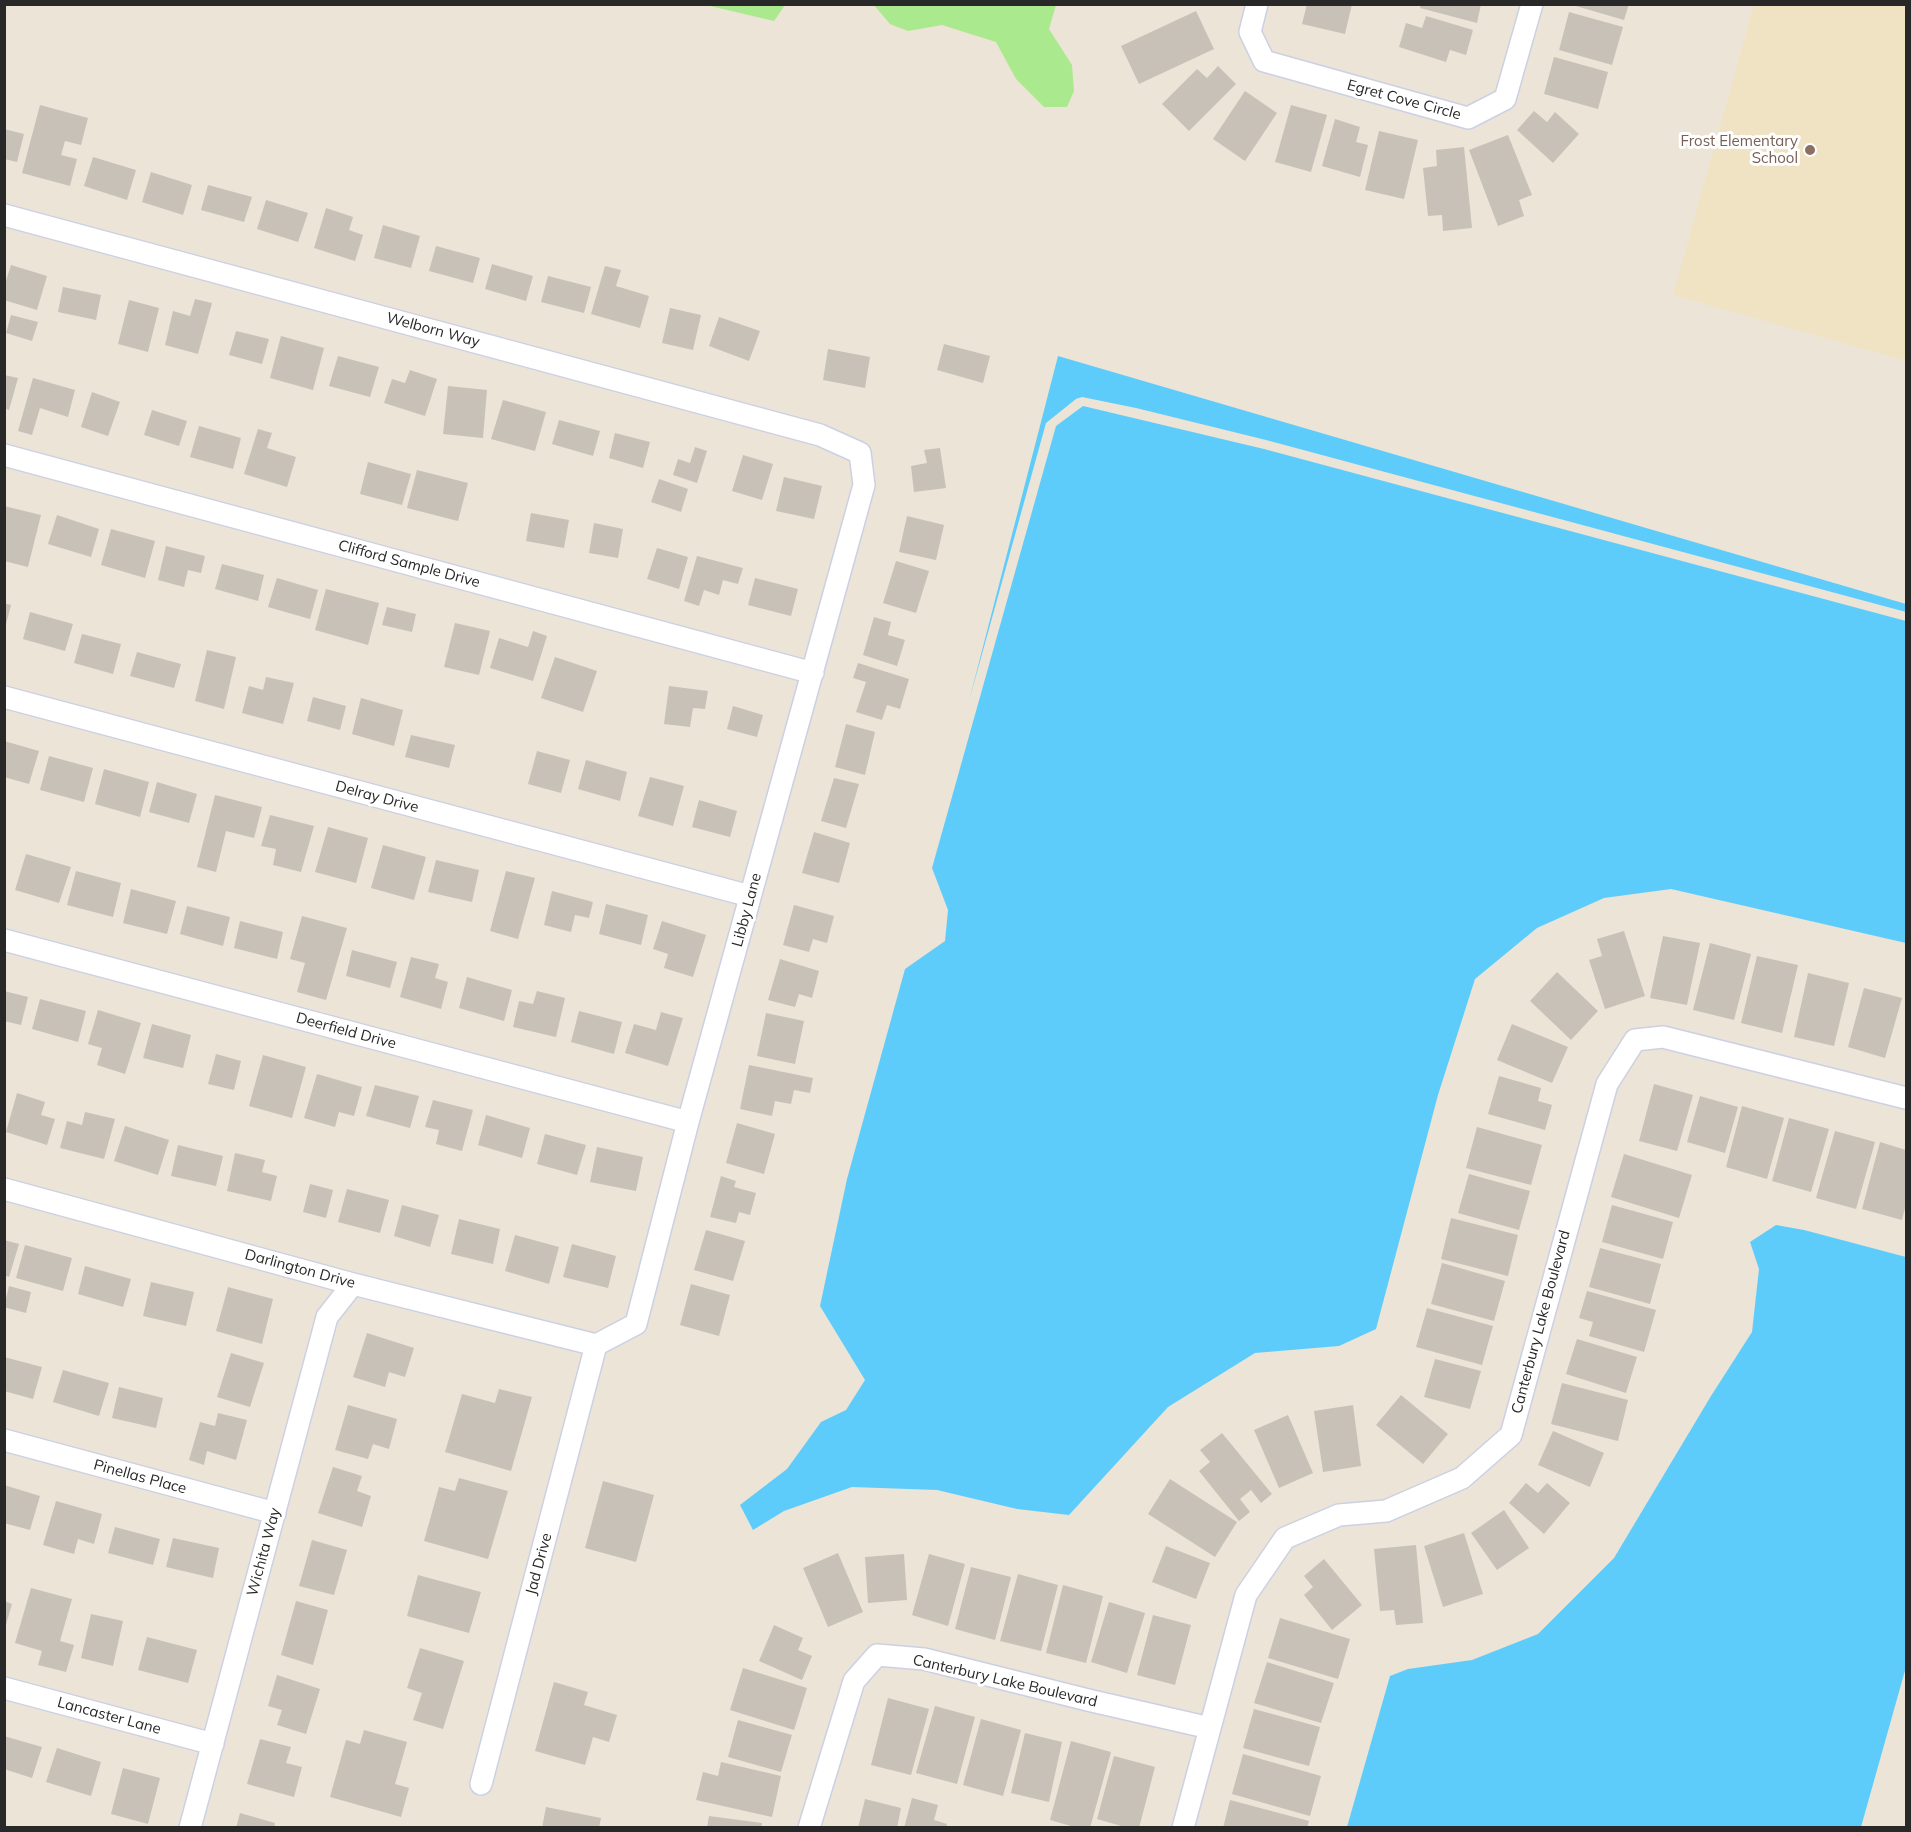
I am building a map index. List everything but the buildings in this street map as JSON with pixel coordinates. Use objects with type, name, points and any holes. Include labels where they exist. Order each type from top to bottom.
[{"type":"street","name":"Egret Cove Circle","points":[[1257,4],[1250,32],[1264,61],[1468,118],[1505,99],[1532,4]]},
{"type":"street","name":"Welborn Way","points":[[4,215],[820,435],[860,453]]},
{"type":"street","name":"Libby Lane","points":[[596,1345],[636,1324],[688,1122],[864,485],[860,453]]},
{"type":"street","name":"Clifford Sample Drive","points":[[4,455],[813,673]]},
{"type":"street","name":"Delray Drive","points":[[4,697],[750,896]]},
{"type":"street","name":"Deerfield Drive","points":[[4,940],[688,1122]]},
{"type":"street","name":"Canterbury Lake Boulevard","points":[[1183,1827],[1246,1595],[1285,1538],[1340,1515],[1386,1511],[1462,1478],[1511,1435],[1607,1084],[1635,1040],[1663,1037],[1906,1098]]},
{"type":"street","name":"Darlington Drive","points":[[4,1189],[353,1284],[596,1345]]},
{"type":"street","name":"Wichita Way","points":[[190,1827],[327,1317],[353,1284]]},
{"type":"street","name":"Jad Drive","points":[[481,1784],[596,1345]]},
{"type":"street","name":"Pinellas Place","points":[[4,1440],[275,1513]]},
{"type":"street","name":"Canterbury Lake Boulevard","points":[[809,1827],[854,1681],[877,1655],[924,1659],[1210,1728]]},
{"type":"street","name":"Lancaster Lane","points":[[4,1688],[213,1744]]},
{"type":"shaded area","name":"Frost Elementary School","points":[[1754,5],[1906,5],[1906,361],[1673,295]]},
{"type":"green space","points":[[785,4],[774,21],[706,5]]},
{"type":"green space","points":[[874,5],[1056,5],[1049,29],[1072,65],[1074,91],[1067,107],[1044,107],[1016,79],[996,42],[942,25],[908,31],[890,24]]},
{"type":"water","points":[[1058,356],[1906,604],[1906,612],[1266,440],[1082,397],[1076,399],[1046,423],[969,701]]},
{"type":"water","points":[[1083,406],[1264,449],[1906,621],[1906,943],[1671,889],[1604,898],[1537,928],[1475,979],[1438,1095],[1376,1329],[1339,1346],[1255,1353],[1168,1407],[1069,1515],[1017,1509],[937,1490],[852,1487],[784,1511],[753,1530],[740,1505],[787,1469],[821,1422],[846,1410],[865,1380],[820,1306],[847,1179],[905,969],[945,941],[948,910],[932,868],[1056,426]]},
{"type":"water","points":[[1776,1225],[1804,1230],[1906,1257],[1906,1667],[1861,1827],[1347,1827],[1390,1676],[1408,1669],[1472,1660],[1538,1634],[1614,1558],[1752,1332],[1759,1269],[1750,1242]]},
{"type":"place","name":"Frost Elementary School","points":[[1810,150]]}]
